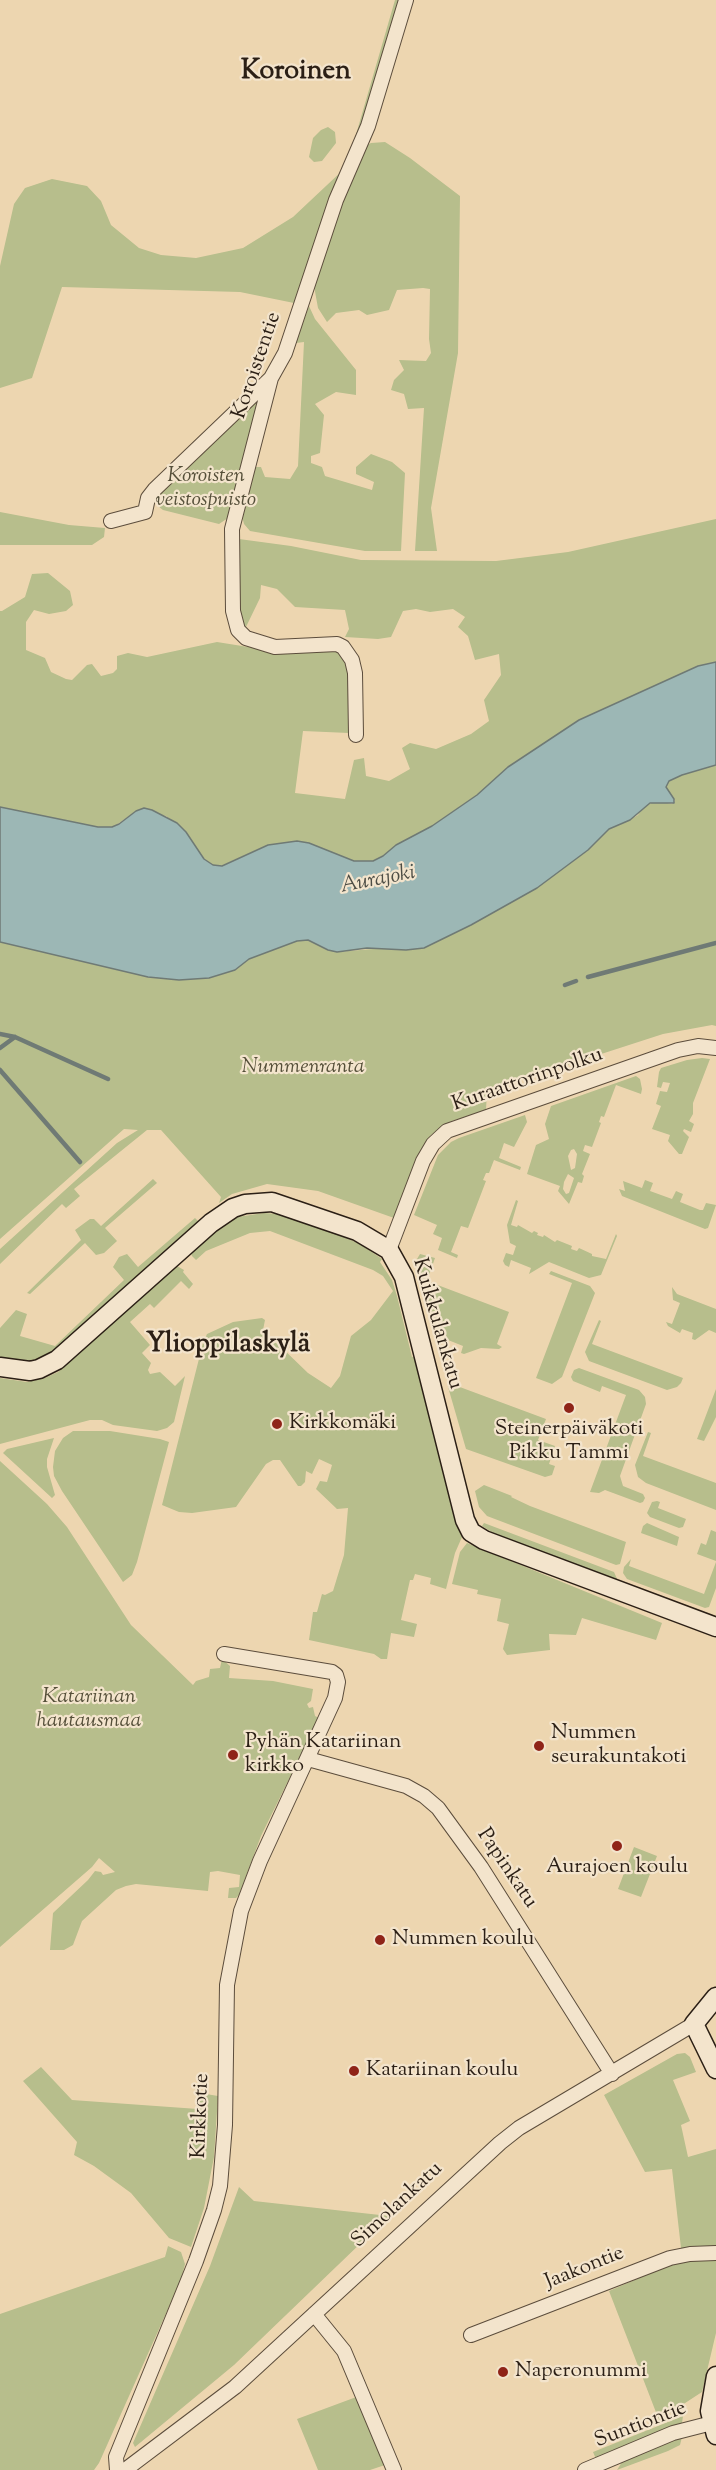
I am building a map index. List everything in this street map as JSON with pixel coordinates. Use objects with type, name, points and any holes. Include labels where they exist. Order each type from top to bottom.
[{"type":"street","name":"Koroistentie","points":[[356,735],[355,673],[352,660],[343,647],[337,644],[275,647],[246,638],[238,630],[233,611],[232,530],[272,378],[285,353],[336,200],[368,126],[406,0]]},
{"type":"street","points":[[111,521],[145,512],[148,498],[155,489],[272,378]]},
{"type":"street","name":"Kuraattorinpolku","points":[[389,1250],[423,1161],[433,1144],[447,1131],[678,1050],[698,1046],[716,1048]]},
{"type":"street","name":"Kuikkulankatu","points":[[0,1367],[39,1370],[57,1360],[221,1215],[245,1204],[258,1202],[284,1205],[357,1231],[389,1250],[404,1277],[465,1520],[471,1532],[484,1540],[716,1628]]},
{"type":"street","name":"Kirkkotie","points":[[117,2470],[116,2457],[192,2271],[214,2210],[220,2186],[224,2149],[227,1985],[241,1911],[260,1861],[335,1698],[338,1682],[332,1672],[224,1654]]},
{"type":"street","name":"Papinkatu","points":[[308,1759],[406,1786],[424,1796],[438,1808],[481,1867],[612,2074]]},
{"type":"street","name":"Simolankatu","points":[[125,2470],[235,2387],[500,2143],[519,2128],[694,2024],[716,1997]]},
{"type":"street","points":[[694,2024],[716,2069]]},
{"type":"street","name":"Jaakontie","points":[[471,2335],[670,2258],[690,2254],[716,2253]]},
{"type":"street","points":[[314,2314],[344,2351],[394,2470]]},
{"type":"street","points":[[714,2429],[710,2408],[716,2376]]},
{"type":"street","name":"Suntiontie","points":[[585,2470],[673,2433],[714,2429]]},
{"type":"green space","points":[[395,0],[401,0],[357,140],[355,138]]},
{"type":"green space","points":[[328,127],[335,132],[336,143],[322,161],[314,162],[309,157],[313,138]]},
{"type":"green space","points":[[385,142],[460,196],[458,353],[431,508],[437,551],[415,551],[424,408],[408,409],[404,394],[391,390],[394,380],[404,370],[399,360],[426,361],[431,353],[430,289],[397,290],[389,310],[367,315],[359,310],[336,313],[327,322],[318,308],[314,286],[341,203],[365,146]]},
{"type":"green space","points":[[343,170],[294,303],[240,292],[62,287],[32,378],[0,388],[0,266],[14,204],[25,188],[52,179],[87,186],[101,201],[111,225],[139,248],[161,255],[196,258],[243,248],[293,217]]},
{"type":"green space","points":[[309,306],[315,319],[356,370],[356,395],[336,392],[315,404],[324,415],[320,453],[311,456],[311,463],[322,467],[325,476],[372,490],[374,482],[356,474],[356,467],[371,454],[392,462],[405,473],[401,551],[365,551],[250,531],[244,524],[242,516],[255,467],[261,467],[265,477],[290,479],[298,466],[304,342],[296,343]]},
{"type":"green space","name":"Koroisten veistospuisto","points":[[266,387],[231,516],[219,524],[159,507],[156,503],[157,494]]},
{"type":"green space","points":[[0,512],[69,525],[105,528],[104,537],[92,545],[0,545]]},
{"type":"green space","points":[[716,519],[716,662],[698,666],[579,720],[508,767],[477,795],[432,826],[396,845],[373,861],[354,861],[309,843],[268,845],[221,866],[213,865],[204,859],[186,832],[166,816],[136,811],[112,827],[98,827],[0,807],[0,611],[25,597],[32,574],[48,573],[70,591],[73,605],[66,611],[49,614],[34,610],[26,622],[26,650],[45,658],[51,672],[66,679],[72,680],[87,665],[92,664],[101,676],[113,673],[117,669],[117,656],[128,653],[147,657],[217,642],[267,650],[327,648],[338,652],[348,660],[351,698],[348,713],[349,733],[303,731],[295,793],[345,799],[354,760],[364,758],[366,776],[389,781],[410,769],[402,748],[410,743],[436,749],[471,734],[489,721],[484,700],[501,675],[499,654],[475,660],[468,636],[458,627],[465,617],[453,609],[430,612],[416,609],[403,611],[391,637],[378,639],[345,637],[349,629],[345,610],[295,607],[277,589],[261,585],[260,598],[245,629],[238,621],[239,539],[291,546],[361,560],[496,561],[568,552]]},
{"type":"green space","name":"Nummenranta","points":[[716,765],[716,1026],[663,1034],[487,1091],[486,1110],[452,1121],[431,1135],[414,1167],[394,1218],[318,1191],[267,1184],[232,1194],[219,1203],[221,1197],[161,1130],[147,1130],[74,1189],[80,1196],[66,1208],[62,1204],[0,1264],[0,1249],[117,1143],[138,1130],[124,1129],[0,1239],[0,942],[166,979],[234,970],[249,959],[297,941],[308,940],[337,952],[384,948],[471,925],[537,888],[588,850],[609,829],[638,815],[644,806],[657,801],[672,804],[675,801],[666,787],[669,781]]},
{"type":"green space","points":[[702,1058],[710,1059],[693,1103],[693,1114],[689,1121],[694,1124],[691,1132],[684,1129],[683,1131],[689,1137],[682,1154],[679,1154],[668,1141],[670,1135],[652,1129],[661,1106],[656,1104],[660,1091],[667,1092],[670,1083],[663,1082],[661,1088],[657,1087],[659,1072],[661,1068]]},
{"type":"green space","points":[[636,1076],[640,1079],[641,1094],[616,1085],[604,1117],[601,1116],[599,1122],[601,1123],[592,1147],[585,1145],[583,1151],[590,1154],[582,1174],[584,1176],[582,1183],[578,1182],[569,1204],[558,1191],[560,1186],[527,1174],[536,1145],[549,1139],[545,1124],[551,1106]],"holes":[[[574,1149],[577,1154],[575,1168],[571,1170],[568,1156]],[[568,1174],[574,1178],[569,1193],[566,1194],[563,1189]]]},
{"type":"green space","points":[[525,1115],[527,1122],[514,1147],[504,1143],[499,1158],[521,1167],[520,1170],[494,1160],[489,1173],[486,1173],[483,1180],[486,1181],[468,1228],[461,1226],[451,1252],[458,1255],[457,1258],[438,1250],[442,1238],[433,1234],[437,1225],[414,1215],[438,1155],[451,1142],[459,1138]]},
{"type":"green space","points":[[153,1179],[157,1183],[105,1228],[117,1241],[104,1253],[96,1255],[85,1243],[30,1294],[27,1293],[81,1240],[75,1230],[90,1219],[94,1219],[101,1226]]},
{"type":"green space","points":[[645,1180],[653,1183],[650,1191],[672,1199],[676,1191],[683,1194],[680,1202],[700,1210],[703,1210],[706,1203],[716,1205],[708,1228],[705,1229],[622,1196],[619,1189],[625,1191],[623,1181],[642,1188]]},
{"type":"green space","points":[[516,1200],[518,1201],[511,1225],[517,1227],[518,1225],[555,1242],[557,1240],[572,1246],[571,1249],[577,1251],[579,1248],[592,1256],[606,1259],[616,1234],[601,1275],[589,1278],[549,1262],[529,1274],[531,1268],[511,1260],[509,1267],[505,1265],[503,1261],[506,1253],[513,1255],[516,1246],[510,1243],[507,1225]]},
{"type":"green space","points":[[264,1213],[279,1214],[325,1229],[360,1244],[382,1259],[380,1262],[392,1280],[397,1296],[412,1357],[415,1356],[457,1526],[462,1537],[455,1553],[446,1589],[430,1584],[431,1578],[415,1574],[413,1580],[410,1580],[401,1620],[417,1624],[414,1637],[391,1633],[387,1659],[309,1640],[313,1612],[317,1612],[322,1594],[333,1591],[344,1555],[348,1508],[337,1509],[316,1489],[320,1481],[327,1482],[332,1465],[319,1459],[312,1474],[306,1471],[305,1482],[298,1486],[280,1460],[273,1460],[266,1464],[236,1507],[192,1513],[179,1512],[162,1505],[207,1334],[233,1322],[262,1318],[265,1320],[263,1330],[266,1337],[279,1345],[308,1373],[331,1388],[340,1376],[351,1336],[371,1320],[393,1291],[383,1276],[373,1270],[270,1231],[250,1233],[206,1251],[196,1260],[192,1256],[191,1253],[221,1226],[237,1217]]},
{"type":"green space","points":[[195,1218],[199,1222],[48,1356],[26,1362],[0,1357],[0,1328],[16,1310],[27,1314],[20,1336],[55,1346],[124,1280],[113,1267],[119,1257],[127,1254],[138,1267]]},
{"type":"green space","points":[[420,1254],[435,1258],[427,1281],[509,1312],[497,1344],[502,1347],[499,1349],[481,1348],[464,1354],[461,1353],[463,1346],[443,1338],[440,1345],[437,1344],[417,1259]]},
{"type":"green space","points":[[177,1266],[184,1270],[183,1272],[193,1284],[189,1289],[181,1281],[154,1308],[150,1304],[130,1322],[150,1345],[142,1353],[151,1363],[148,1370],[150,1374],[160,1372],[175,1386],[185,1376],[174,1422],[167,1428],[157,1431],[113,1425],[102,1420],[90,1420],[0,1444],[0,1378],[27,1382],[58,1372]]},
{"type":"green space","points":[[551,1271],[590,1286],[595,1293],[562,1377],[552,1384],[536,1378],[572,1283],[549,1274]]},
{"type":"green space","points":[[672,1287],[677,1294],[716,1309],[716,1333],[709,1330],[695,1340],[692,1339],[693,1333],[682,1329],[680,1333],[668,1326],[666,1322],[672,1324],[680,1303],[673,1300]]},
{"type":"green space","points":[[599,1320],[601,1321],[592,1344],[683,1378],[681,1383],[667,1390],[589,1361],[585,1352]]},
{"type":"green space","points":[[579,1368],[639,1390],[645,1397],[646,1404],[620,1476],[623,1486],[643,1494],[645,1498],[643,1502],[640,1503],[605,1490],[599,1493],[590,1492],[626,1395],[602,1386],[600,1392],[573,1381],[571,1377],[574,1370]]},
{"type":"green space","points":[[449,1383],[546,1419],[538,1440],[555,1446],[549,1464],[555,1466],[552,1475],[545,1477],[466,1449],[448,1387]]},
{"type":"green space","points":[[716,1389],[716,1417],[704,1441],[697,1439]]},
{"type":"green space","points":[[73,1431],[110,1431],[169,1442],[137,1562],[132,1575],[123,1582],[54,1476],[55,1451],[63,1438]]},
{"type":"green space","points":[[648,1432],[651,1433],[643,1456],[716,1483],[716,1510],[646,1483],[638,1477],[635,1465]]},
{"type":"green space","points":[[54,1438],[47,1459],[55,1495],[52,1498],[3,1453],[7,1449]]},
{"type":"green space","name":"Katariinan hautausmaa","points":[[0,1461],[47,1504],[67,1527],[131,1625],[193,1685],[196,1681],[209,1677],[210,1669],[220,1668],[222,1659],[230,1666],[229,1678],[273,1681],[313,1689],[311,1701],[307,1704],[309,1708],[313,1707],[315,1716],[319,1718],[261,1836],[236,1898],[228,1898],[229,1888],[239,1887],[240,1875],[218,1871],[210,1872],[208,1891],[136,1884],[126,1886],[116,1890],[82,1921],[73,1945],[64,1950],[50,1950],[53,1913],[95,1871],[103,1875],[115,1872],[99,1858],[92,1867],[0,1947]]},
{"type":"green space","points":[[484,1485],[530,1506],[626,1542],[620,1564],[616,1565],[487,1516],[479,1507],[475,1491]]},
{"type":"green space","points":[[652,1502],[660,1502],[658,1508],[686,1519],[683,1527],[679,1528],[650,1517],[647,1513]]},
{"type":"green space","points":[[484,1523],[614,1572],[618,1581],[495,1534],[482,1526]]},
{"type":"green space","points":[[647,1523],[679,1537],[677,1546],[641,1533],[643,1526]]},
{"type":"green space","points":[[711,1530],[716,1532],[716,1561],[697,1554],[701,1543],[706,1545]]},
{"type":"green space","points":[[467,1543],[662,1623],[656,1640],[582,1618],[576,1635],[549,1634],[550,1650],[507,1655],[503,1649],[509,1624],[497,1621],[501,1599],[477,1594],[478,1590],[452,1584],[460,1552]]},
{"type":"green space","points":[[631,1559],[629,1566],[704,1594],[716,1562],[716,1588],[709,1607],[705,1608],[627,1579],[623,1573],[624,1567]]},
{"type":"green space","points":[[634,1847],[657,1856],[641,1897],[618,1889]]},
{"type":"green space","points":[[685,2053],[690,2057],[696,2072],[673,2080],[690,2121],[681,2125],[688,2157],[716,2149],[716,2247],[681,2248],[672,2169],[645,2172],[604,2095],[677,2054]]},
{"type":"green space","points":[[41,2067],[72,2100],[198,2109],[200,2093],[218,2096],[214,2157],[204,2208],[191,2247],[169,2238],[131,2193],[94,2166],[74,2155],[77,2142],[23,2081]]},
{"type":"green space","points":[[239,2187],[254,2201],[389,2216],[234,2365],[135,2447],[133,2443],[210,2266]]},
{"type":"green space","points":[[168,2246],[181,2252],[185,2264],[181,2280],[94,2470],[0,2470],[0,2314],[165,2257]]},
{"type":"green space","points":[[716,2260],[716,2333],[702,2392],[659,2420],[609,2291],[679,2261]]},
{"type":"green space","points":[[359,2396],[385,2465],[370,2470],[318,2470],[297,2419]]},
{"type":"green space","points":[[683,2416],[682,2423],[596,2459],[593,2452]]},
{"type":"green space","points":[[682,2437],[680,2445],[617,2470],[622,2462]]},
{"type":"water","name":"Aurajoki","points":[[716,662],[716,765],[669,781],[666,787],[674,803],[650,803],[630,820],[609,829],[588,850],[537,888],[424,948],[406,950],[367,948],[337,952],[308,940],[297,941],[249,959],[235,970],[209,978],[179,980],[148,977],[0,942],[0,807],[98,827],[112,827],[144,808],[152,810],[177,823],[186,832],[204,859],[213,865],[222,866],[268,845],[297,841],[309,843],[354,861],[373,861],[396,845],[432,826],[477,795],[508,767],[579,720],[698,666]]},
{"type":"waterway","points":[[588,977],[716,943]]},
{"type":"waterway","points":[[565,985],[576,981]]},
{"type":"waterway","points":[[0,1034],[15,1037],[108,1079]]},
{"type":"waterway","points":[[0,1048],[15,1037]]},
{"type":"waterway","points":[[0,1070],[80,1162]]},
{"type":"place","name":"Steinerpäiväkoti Pikku Tammi","points":[[569,1408]]},
{"type":"place","name":"Kirkkomäki","points":[[277,1424]]},
{"type":"place","name":"Nummen seurakuntakoti","points":[[539,1746]]},
{"type":"place","name":"Pyhän Katariinan kirkko","points":[[233,1755]]},
{"type":"place","name":"Aurajoen koulu","points":[[617,1846]]},
{"type":"place","name":"Nummen koulu","points":[[380,1940]]},
{"type":"place","name":"Katariinan koulu","points":[[354,2071]]},
{"type":"place","name":"Naperonummi","points":[[503,2372]]},
{"type":"district","name":"Koroinen","points":[[296,73]]},
{"type":"district","name":"Ylioppilaskylä","points":[[228,1346]]}]
